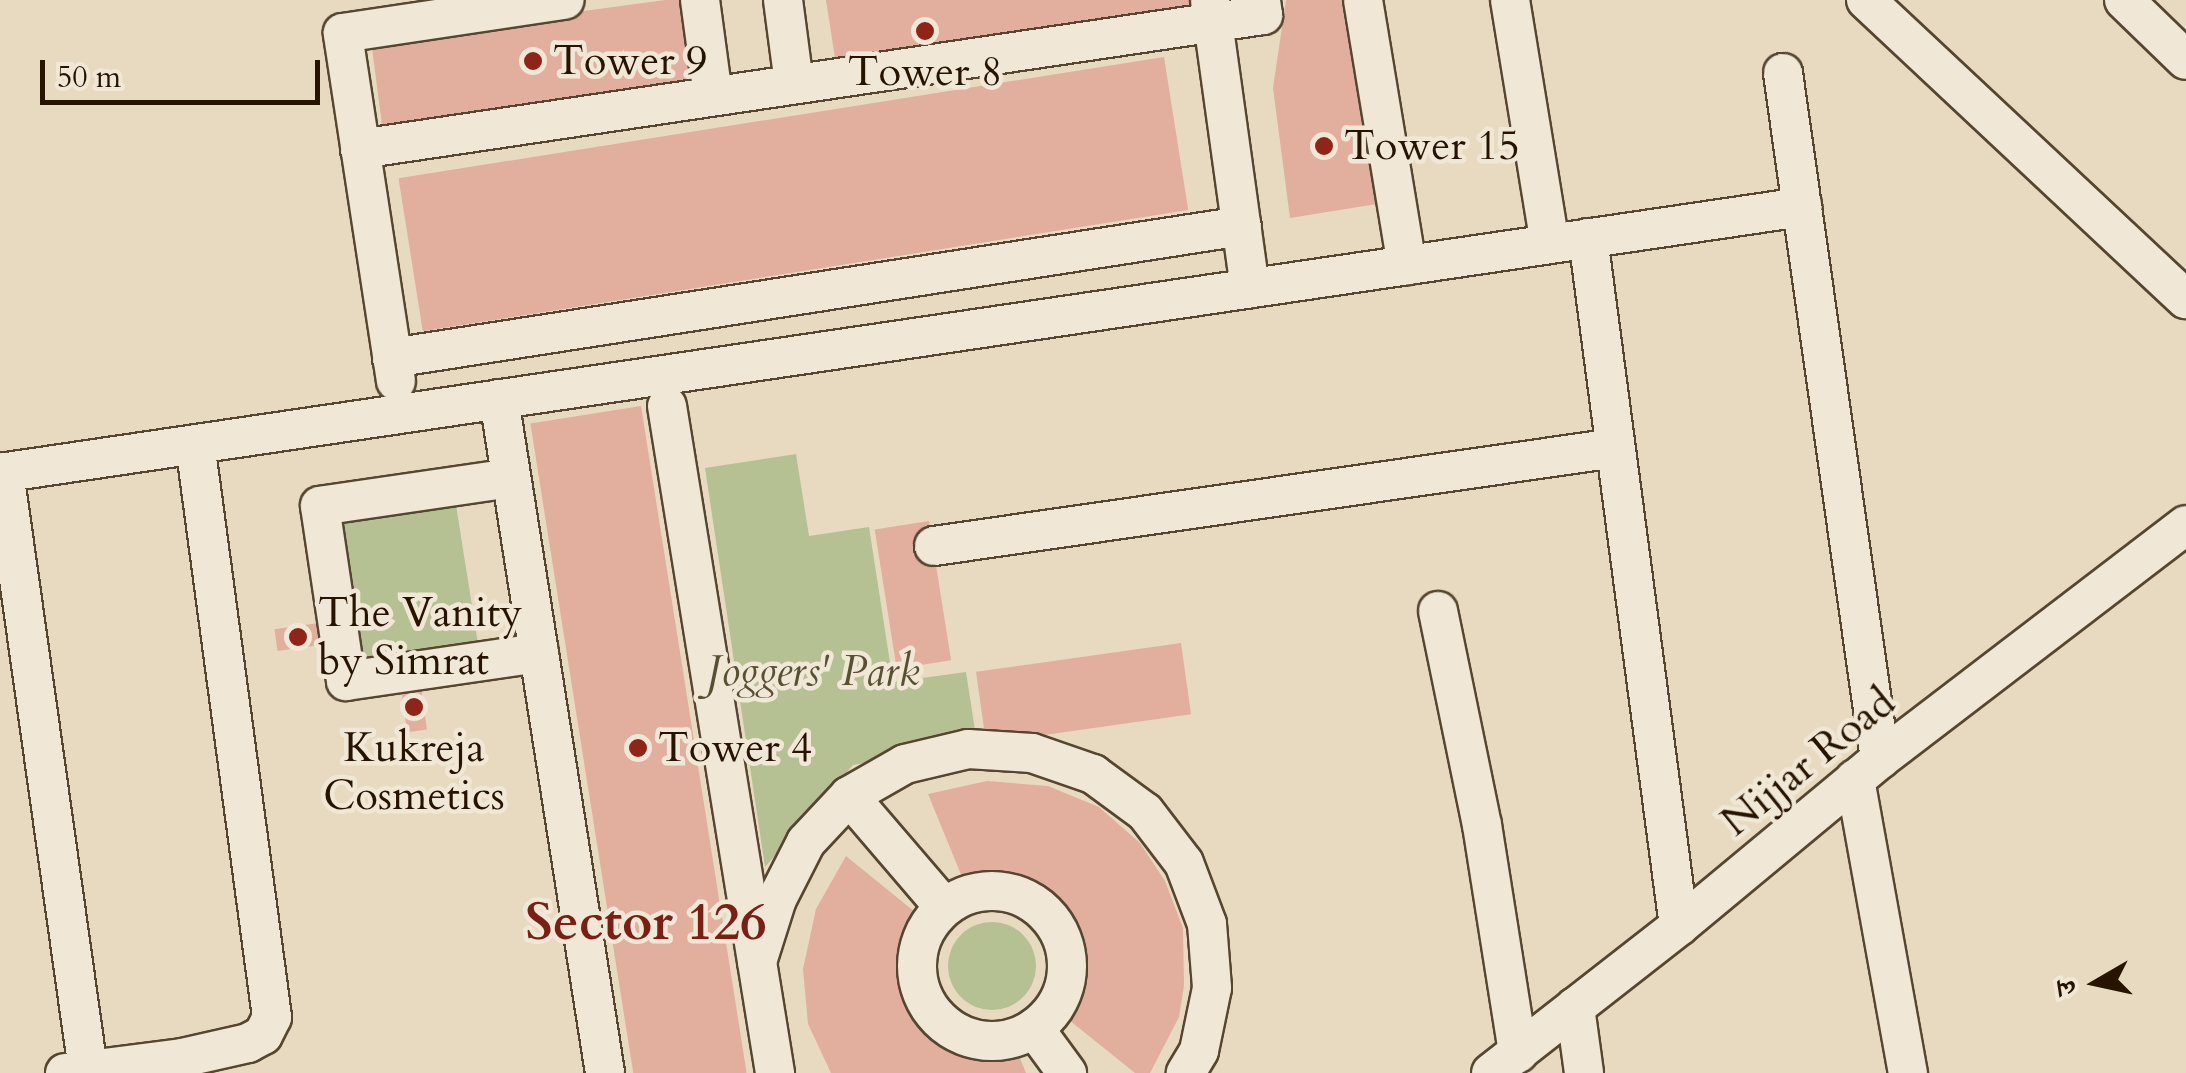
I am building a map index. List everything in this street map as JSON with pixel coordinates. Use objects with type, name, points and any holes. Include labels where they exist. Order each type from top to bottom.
[{"type":"street","points":[[402,413],[343,33],[564,0]]},
{"type":"street","points":[[700,0],[713,96]]},
{"type":"street","points":[[783,0],[794,84]]},
{"type":"street","points":[[360,149],[794,84],[1212,11],[1264,15],[1261,0]]},
{"type":"street","points":[[1363,0],[1407,265]]},
{"type":"street","points":[[1510,0],[1550,244]]},
{"type":"street","points":[[1866,0],[2186,299]]},
{"type":"street","points":[[2124,0],[2186,60]]},
{"type":"street","points":[[1212,11],[1250,288]]},
{"type":"street","points":[[1783,73],[1908,1073]]},
{"type":"street","points":[[196,444],[272,1017],[263,1034],[248,1043],[182,1058],[76,1072],[2,473],[402,413],[1802,207]]},
{"type":"street","points":[[392,358],[1242,226]]},
{"type":"street","points":[[1588,238],[1679,926]]},
{"type":"street","points":[[499,399],[605,1073]]},
{"type":"street","points":[[667,406],[772,1055],[788,1073]]},
{"type":"street","points":[[934,546],[1615,448]]},
{"type":"street","points":[[511,478],[320,506],[346,680],[538,653]]},
{"type":"street","name":"Nijjar Road","points":[[1504,1063],[1679,926],[1868,769],[2186,526]]},
{"type":"street","points":[[1438,611],[1482,825],[1504,1063]]},
{"type":"street","points":[[757,962],[776,899],[806,842],[849,796],[905,764],[968,749],[1032,753],[1092,774],[1145,812],[1184,864],[1207,924],[1212,988],[1199,1051],[1186,1073]]},
{"type":"street","points":[[849,796],[944,907]]},
{"type":"street","points":[[992,889],[1018,894],[1040,908],[1058,928],[1066,952],[1067,978],[1058,1003],[1034,1028],[996,1042],[973,1040],[933,1014],[922,995],[916,972],[918,948],[927,926],[944,907],[966,894],[992,889]]},
{"type":"street","points":[[1575,1008],[1584,1073]]},
{"type":"street","points":[[1034,1028],[1067,1073]]},
{"type":"green space","name":"Joggers' Park","points":[[796,454],[809,536],[869,527],[893,682],[966,672],[977,743],[853,765],[765,867],[705,468]]},
{"type":"green space","points":[[453,486],[481,662],[348,683],[321,507]]},
{"type":"green space","points":[[983,922],[1001,922],[1017,929],[1029,941],[1036,966],[1029,991],[1017,1003],[1001,1010],[983,1010],[967,1003],[955,991],[948,975],[948,957],[955,941],[967,929]]},
{"type":"building","name":"Tower 9","points":[[684,0],[696,83],[382,125],[371,40]]},
{"type":"building","name":"Tower 8","points":[[826,0],[1207,0],[1208,2],[835,58]]},
{"type":"building","name":"Tower 15","points":[[1286,0],[1341,0],[1377,204],[1290,218],[1273,88]]},
{"type":"building","points":[[1164,57],[1188,210],[423,331],[399,178]]},
{"type":"building","name":"Tower 4","points":[[641,406],[747,1073],[633,1073],[530,424]]},
{"type":"building","points":[[929,521],[951,660],[897,669],[875,530]]},
{"type":"building","name":"The Vanity by Simrat","points":[[319,623],[322,645],[277,651],[274,629]]},
{"type":"building","points":[[1181,643],[1191,714],[986,743],[976,672]]},
{"type":"building","name":"Kukreja Cosmetics","points":[[420,680],[427,730],[407,732],[400,683]]},
{"type":"building","points":[[987,781],[1048,786],[1099,807],[1140,843],[1165,881],[1183,928],[1184,986],[1179,1017],[1150,1073],[1135,1073],[1064,1016],[1081,974],[1079,943],[1055,899],[1037,884],[1009,874],[962,877],[928,794]]},
{"type":"building","points":[[846,856],[915,912],[898,957],[900,987],[909,1009],[924,1028],[943,1044],[972,1055],[1017,1051],[1026,1073],[831,1073],[808,1024],[803,969],[816,909]]},
{"type":"place","name":"Tower 8","points":[[925,31]]},
{"type":"place","name":"Tower 9","points":[[533,61]]},
{"type":"place","name":"Tower 15","points":[[1324,146]]},
{"type":"place","name":"The Vanity by Simrat","points":[[298,637]]},
{"type":"place","name":"Kukreja Cosmetics","points":[[414,707]]},
{"type":"place","name":"Tower 4","points":[[638,748]]},
{"type":"district","name":"Sector 126","points":[[646,924]]}]
